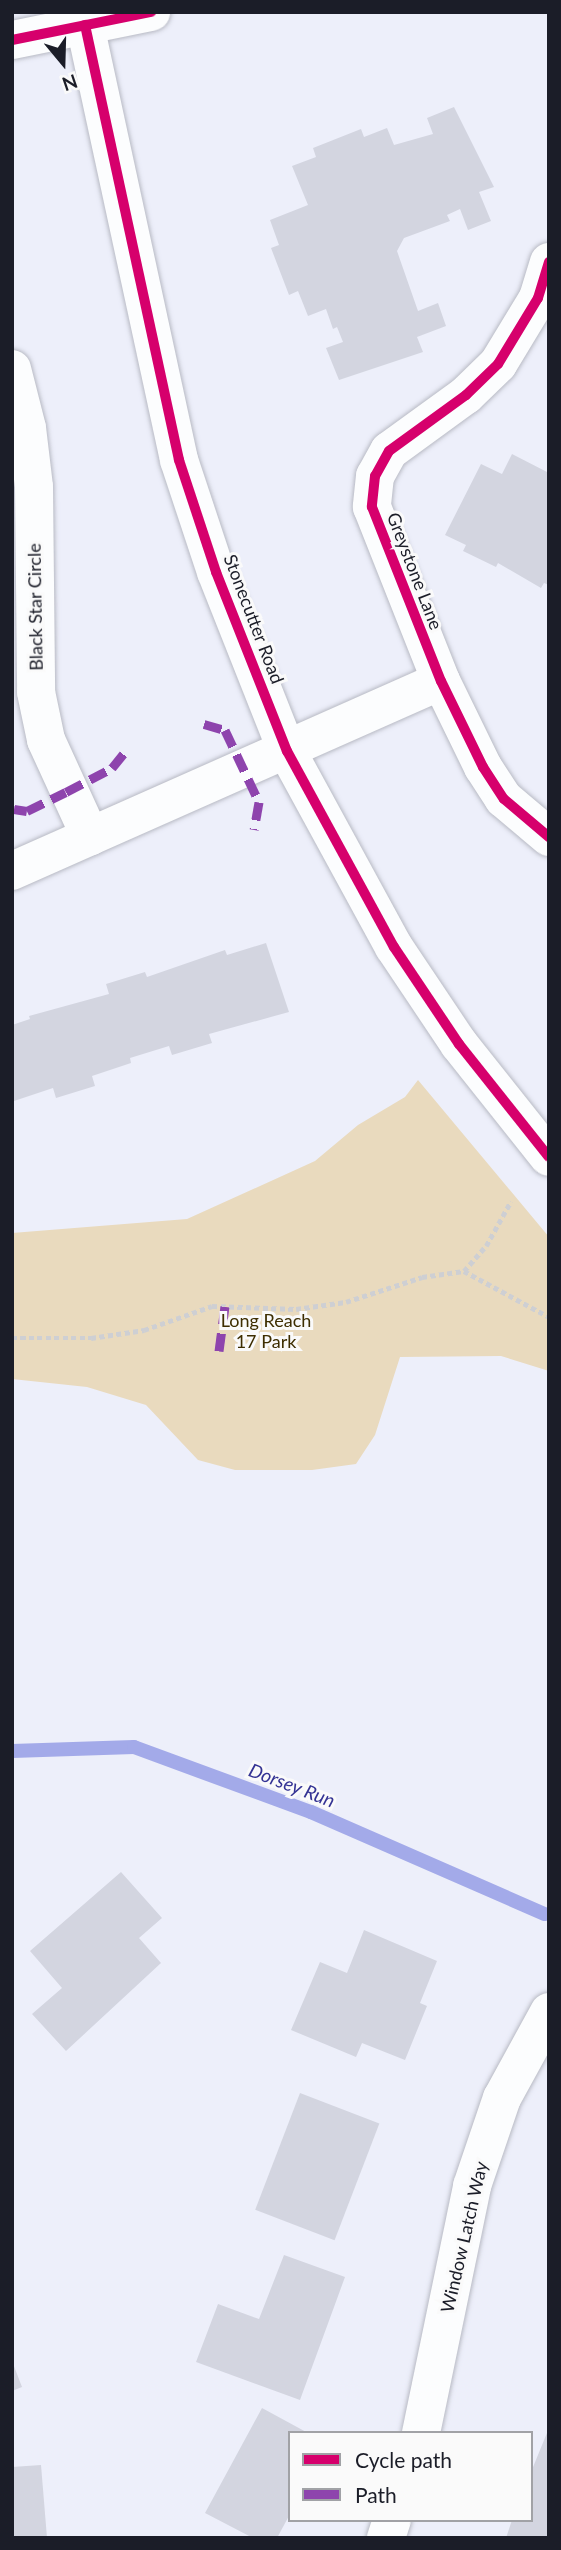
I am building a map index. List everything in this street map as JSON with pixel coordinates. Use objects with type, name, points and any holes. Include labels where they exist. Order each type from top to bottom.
[{"type":"street","points":[[12,40],[151,12]]},
{"type":"street","points":[[12,29],[85,25]]},
{"type":"street","name":"Stonecutter Road","points":[[85,25],[179,460],[216,572],[287,751],[394,947],[459,1044],[549,1157]]},
{"type":"street","name":"Greystone Lane","points":[[549,262],[538,298],[498,364],[466,395],[389,451],[375,476],[372,507],[381,538],[440,681],[483,767],[504,799],[549,837]]},
{"type":"street","name":"Black Star Circle","points":[[12,369],[27,428],[34,487],[36,692],[46,740],[90,836]]},
{"type":"street","points":[[12,871],[440,681]]},
{"type":"street","name":"Window Latch Way","points":[[421,2431],[472,2186],[502,2098],[549,2012]]},
{"type":"path","points":[[464,1271],[486,1246],[511,1201]]},
{"type":"path","points":[[12,1338],[91,1338],[144,1330],[212,1306],[296,1308],[346,1302],[422,1277],[464,1271],[549,1317]]},
{"type":"green space","name":"Long Reach 17 Park","points":[[418,1080],[549,1237],[549,1371],[501,1356],[400,1357],[375,1435],[356,1464],[312,1470],[235,1470],[198,1460],[146,1405],[87,1387],[12,1379],[12,1233],[187,1219],[315,1161],[358,1125],[405,1097]]},
{"type":"building","points":[[454,107],[494,187],[479,192],[491,221],[468,230],[460,209],[447,215],[450,221],[404,238],[397,251],[418,311],[438,303],[446,326],[417,337],[423,352],[339,380],[326,348],[343,342],[337,327],[333,329],[326,309],[308,316],[298,291],[289,295],[271,248],[279,245],[270,220],[308,205],[292,166],[316,157],[313,148],[361,129],[364,137],[387,128],[394,145],[433,134],[427,118]]},
{"type":"building","points":[[512,454],[549,473],[549,585],[544,583],[541,588],[498,563],[496,567],[463,551],[466,545],[445,535],[481,464],[502,474]]},
{"type":"building","points":[[266,943],[289,1012],[209,1034],[212,1043],[172,1055],[169,1046],[130,1058],[131,1063],[92,1076],[95,1086],[56,1098],[53,1088],[14,1101],[12,1025],[30,1019],[29,1016],[109,994],[106,984],[145,972],[147,977],[225,950],[227,955]]},
{"type":"building","points":[[121,1872],[162,1918],[139,1938],[161,1963],[66,2051],[32,2014],[62,1988],[30,1951]]},
{"type":"building","points":[[364,1930],[437,1961],[420,2003],[427,2006],[405,2060],[362,2043],[356,2057],[291,2030],[320,1962],[347,1973]]},
{"type":"building","points":[[300,2093],[379,2123],[335,2240],[255,2210]]},
{"type":"building","points":[[284,2255],[345,2277],[300,2400],[196,2362],[218,2304],[259,2319]]},
{"type":"building","points":[[12,2361],[22,2387],[12,2391]]},
{"type":"building","points":[[262,2408],[304,2431],[288,2431],[288,2518],[277,2538],[253,2538],[205,2513]]},
{"type":"building","points":[[549,2428],[549,2538],[506,2538],[511,2522],[533,2522],[533,2467]]},
{"type":"building","points":[[41,2465],[47,2538],[12,2538],[12,2467]]},
{"type":"waterway","name":"Dorsey Run","points":[[12,1751],[134,1747],[311,1812],[545,1914]]},
{"type":"marked path","points":[[204,724],[225,730],[259,802],[254,830]]},
{"type":"marked path","points":[[14,809],[27,811],[66,792],[112,768],[125,752]]},
{"type":"marked path","points":[[219,1351],[225,1306]]},
{"type":"cycle path","points":[[12,40],[151,12]]},
{"type":"cycle path","points":[[85,25],[179,460],[216,572],[287,751],[394,947],[459,1044],[549,1157]]},
{"type":"cycle path","points":[[549,262],[538,298],[498,364],[466,395],[389,451],[375,476],[372,507],[441,681],[483,767],[504,799],[549,837]]}]
